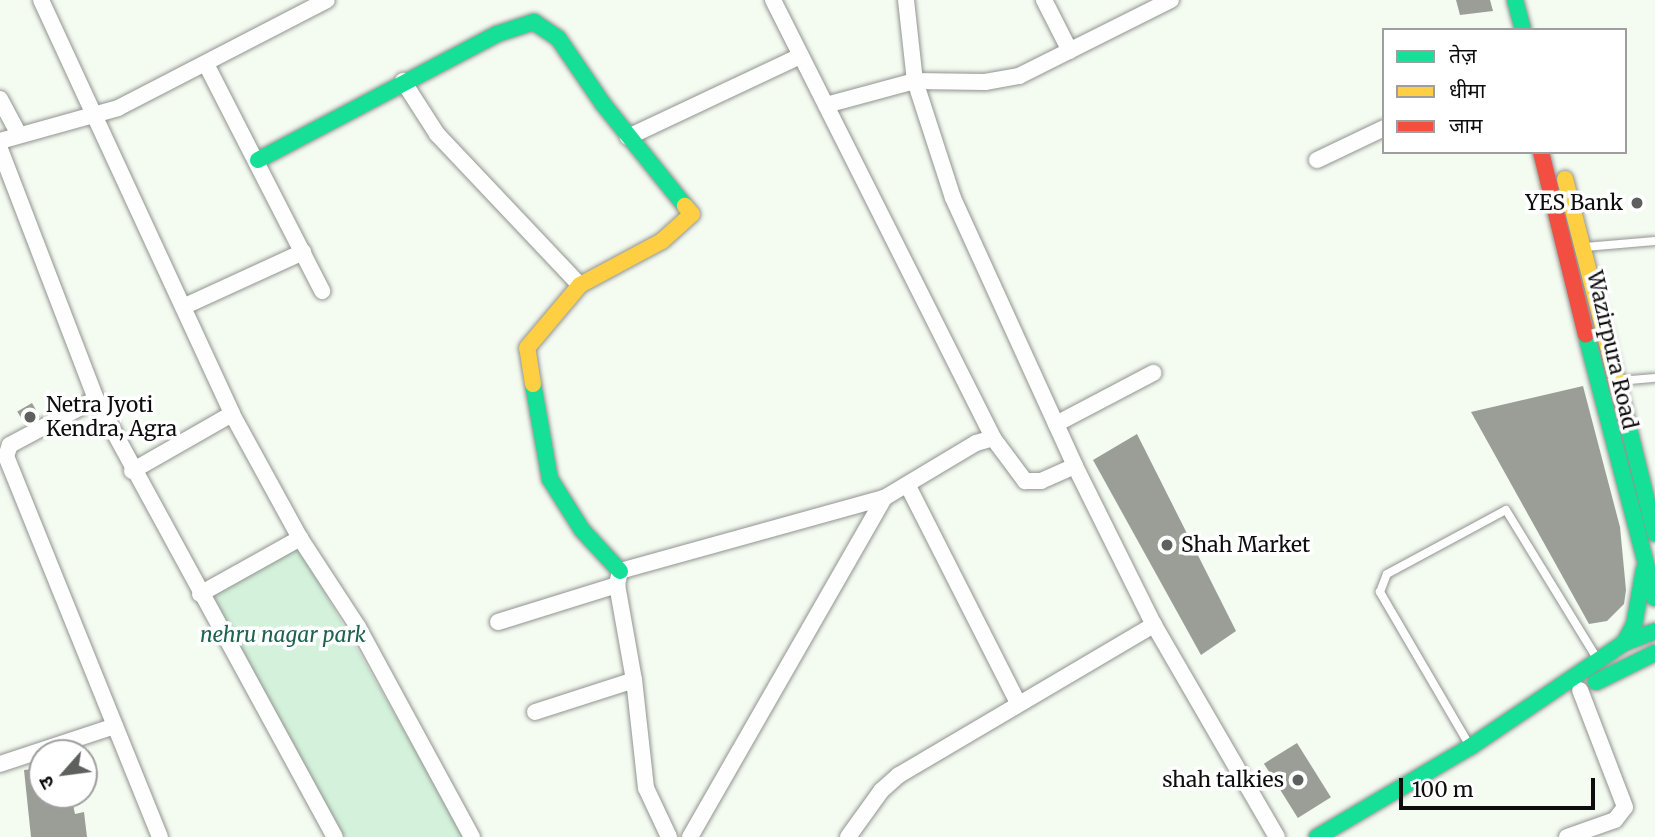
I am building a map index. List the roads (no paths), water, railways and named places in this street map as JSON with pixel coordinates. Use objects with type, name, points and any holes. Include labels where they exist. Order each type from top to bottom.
[{"type":"main road","points":[[1501,0],[1508,28]]},
{"type":"main road","points":[[1515,0],[1522,28]]},
{"type":"main road","points":[[258,160],[402,81],[497,34],[534,22],[558,38],[628,137],[692,214],[662,241],[580,285],[543,326],[526,354],[550,479],[582,530],[618,578]]},
{"type":"main road","name":"Wazirpura Road","points":[[1542,154],[1623,486],[1655,598]]},
{"type":"main road","name":"Wazirpura Road","points":[[1558,154],[1584,247],[1616,382],[1648,481],[1655,533]]},
{"type":"main road","points":[[1624,643],[1634,625],[1644,565]]},
{"type":"main road","points":[[1317,837],[1470,747],[1624,643],[1655,631]]},
{"type":"main road","points":[[1345,837],[1519,734],[1580,690],[1655,653]]},
{"type":"street","points":[[41,0],[185,306],[232,414],[300,538],[358,627],[466,835]]},
{"type":"street","points":[[0,141],[94,115],[207,66],[327,0]]},
{"type":"street","points":[[773,0],[993,438],[1025,481],[1041,481],[1075,466]]},
{"type":"street","points":[[906,0],[915,81],[961,217],[1075,466],[1154,625],[1277,837]]},
{"type":"street","points":[[1044,0],[1070,51]]},
{"type":"street","points":[[826,105],[915,81],[1008,79],[1171,0]]},
{"type":"street","points":[[628,137],[800,55]]},
{"type":"street","points":[[207,66],[258,160],[322,291]]},
{"type":"street","points":[[402,81],[437,134],[580,285]]},
{"type":"street","points":[[0,99],[18,134]]},
{"type":"street","points":[[1317,160],[1382,129]]},
{"type":"street","points":[[0,149],[96,398],[132,471],[327,835]]},
{"type":"street","points":[[185,306],[303,252]]},
{"type":"street","points":[[1056,424],[1153,373]]},
{"type":"street","points":[[96,398],[15,442],[6,452],[160,837]]},
{"type":"street","points":[[132,471],[232,414]]},
{"type":"street","points":[[498,622],[618,578],[884,498],[976,443],[993,438]]},
{"type":"street","points":[[908,486],[1018,703]]},
{"type":"street","points":[[690,837],[884,498]]},
{"type":"street","points":[[200,594],[300,538]]},
{"type":"street","points":[[618,578],[634,680],[646,788],[669,837]]},
{"type":"street","points":[[848,837],[889,783],[1018,703],[1154,625]]},
{"type":"street","points":[[535,712],[634,680]]},
{"type":"street","points":[[1567,837],[1588,834],[1621,816],[1625,807],[1580,690]]},
{"type":"street","points":[[0,764],[115,726]]},
{"type":"lane","points":[[1567,250],[1655,241]]},
{"type":"lane","points":[[1616,382],[1655,378]]},
{"type":"lane","points":[[1623,486],[1648,481]]},
{"type":"lane","points":[[1470,747],[1380,593],[1387,574],[1506,510],[1598,661]]},
{"type":"place","name":"YES Bank","points":[[1637,203]]},
{"type":"place","name":"Netra Jyoti Kendra, Agra","points":[[30,417]]},
{"type":"place","name":"Shah Market","points":[[1167,545]]},
{"type":"place","name":"shah talkies","points":[[1298,780]]},
{"type":"park label","name":"nehru nagar park","points":[[283,635]]}]
